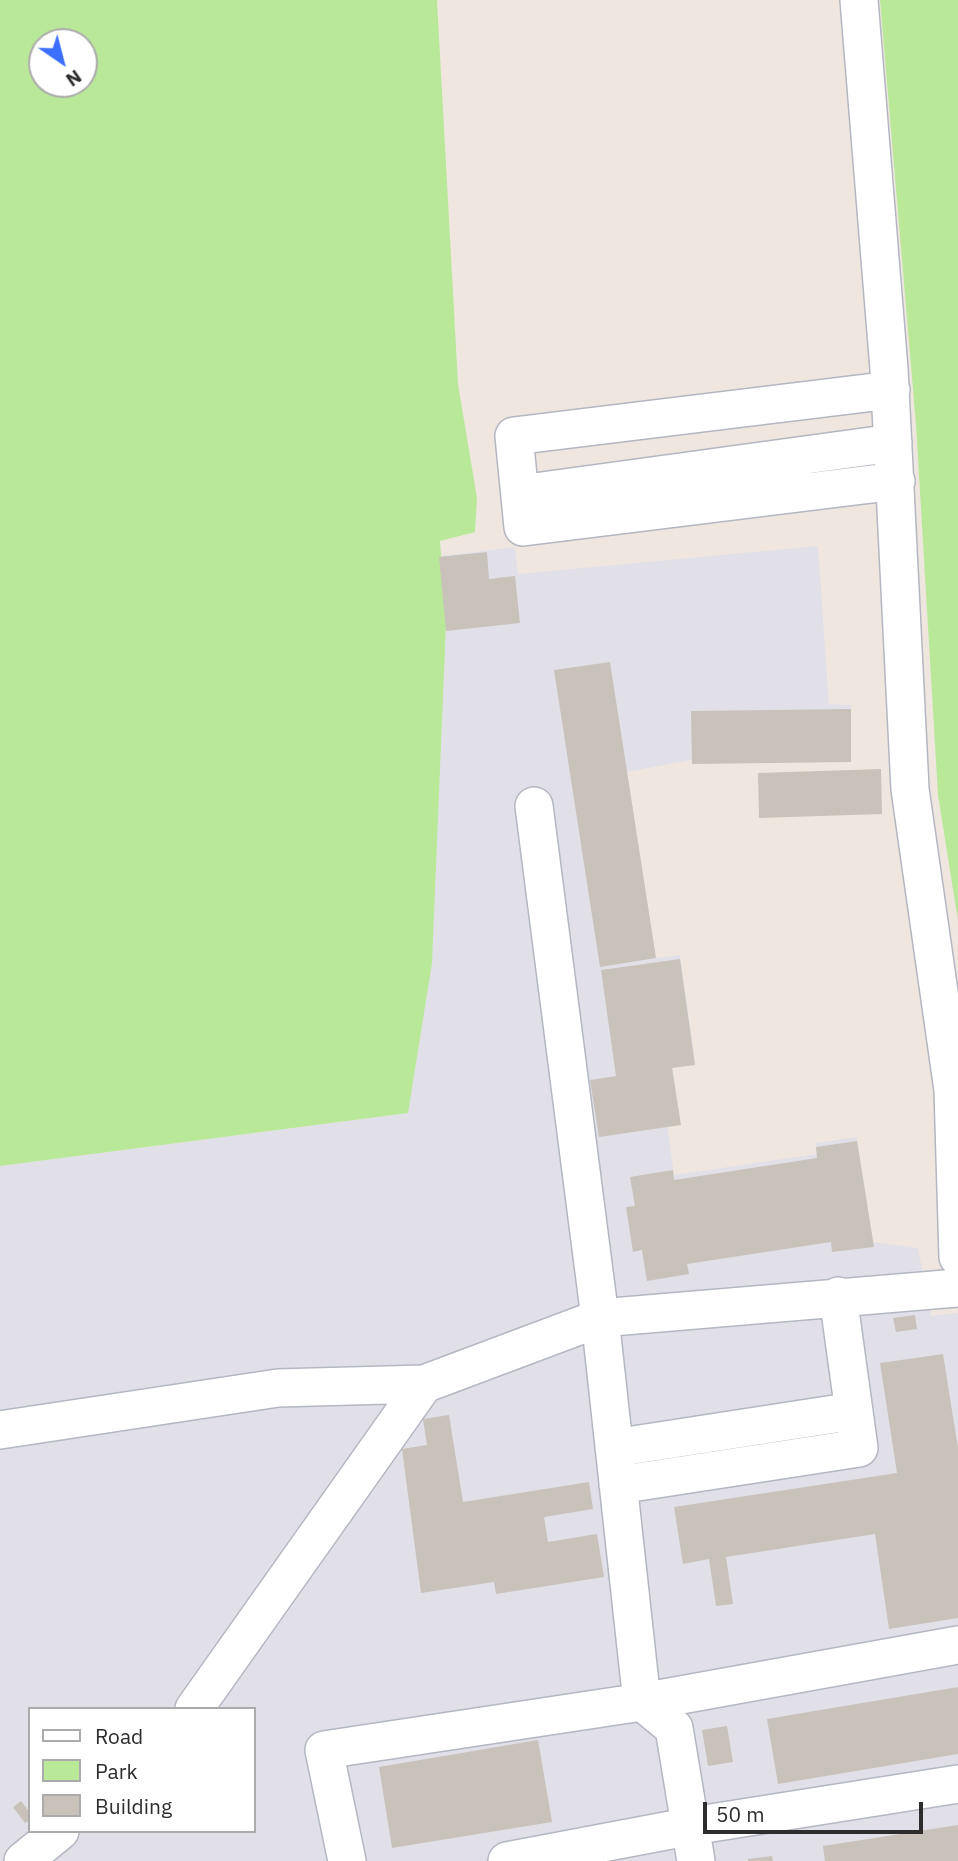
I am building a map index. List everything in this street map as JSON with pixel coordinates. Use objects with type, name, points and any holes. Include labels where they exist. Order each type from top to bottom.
[{"type":"street","points":[[859,0],[891,390],[910,789],[953,1090],[958,1257]]},
{"type":"street","points":[[891,390],[514,436],[523,527],[896,481]]},
{"type":"street","points":[[520,494],[893,443]]},
{"type":"street","points":[[534,806],[600,1318],[642,1702],[674,1728],[694,1844]]},
{"type":"street","points":[[0,1430],[278,1388],[424,1384],[600,1318],[958,1287]]},
{"type":"street","points":[[618,1485],[859,1448],[838,1296]]},
{"type":"street","points":[[195,1707],[424,1384]]},
{"type":"street","points":[[614,1448],[854,1411]]},
{"type":"street","points":[[347,1861],[324,1750],[642,1702],[958,1645]]},
{"type":"street","points":[[507,1861],[694,1844],[958,1784]]},
{"type":"street","points":[[23,1861],[58,1833]]},
{"type":"shaded area","points":[[818,546],[829,704],[851,705],[851,754],[691,760],[627,772],[656,958],[680,955],[695,1061],[672,1064],[680,1121],[667,1123],[674,1175],[817,1154],[815,1143],[857,1137],[873,1242],[918,1248],[931,1316],[958,1313],[958,1861],[0,1861],[0,1166],[408,1113],[446,624],[441,556],[515,547],[518,574]]},
{"type":"green space","points":[[0,0],[437,0],[458,384],[477,498],[475,532],[440,541],[446,624],[432,963],[408,1113],[0,1166]]},
{"type":"green space","points":[[880,0],[958,0],[958,921],[938,795],[916,425]]},
{"type":"building","points":[[487,552],[489,579],[515,576],[520,623],[446,631],[439,557]]},
{"type":"building","points":[[610,662],[656,958],[600,967],[554,670]]},
{"type":"building","points":[[851,709],[851,762],[692,764],[691,711]]},
{"type":"building","points":[[881,769],[882,814],[759,818],[758,773]]},
{"type":"building","points":[[680,959],[695,1065],[672,1068],[681,1125],[599,1137],[590,1080],[616,1076],[601,970]]},
{"type":"building","points":[[857,1141],[874,1247],[832,1252],[831,1242],[687,1264],[689,1274],[647,1281],[642,1250],[633,1252],[626,1207],[635,1206],[630,1177],[673,1170],[674,1180],[817,1158],[816,1147]]},
{"type":"building","points":[[915,1315],[917,1329],[896,1332],[893,1318]]},
{"type":"building","points":[[943,1354],[958,1448],[958,1618],[889,1629],[875,1534],[726,1557],[733,1604],[716,1606],[709,1559],[683,1564],[674,1507],[897,1473],[880,1363]]},
{"type":"building","points":[[449,1415],[463,1502],[589,1482],[593,1509],[544,1517],[548,1542],[597,1534],[604,1577],[496,1594],[494,1582],[421,1593],[402,1449],[427,1445],[423,1419]]},
{"type":"building","points":[[958,1687],[958,1754],[778,1784],[767,1719]]},
{"type":"building","points":[[727,1726],[733,1762],[708,1766],[702,1730]]},
{"type":"building","points":[[538,1740],[552,1822],[392,1848],[379,1767]]},
{"type":"building","points":[[21,1801],[28,1810],[28,1821],[25,1823],[13,1807]]},
{"type":"building","points":[[958,1825],[958,1861],[825,1861],[823,1846]]},
{"type":"building","points":[[772,1856],[773,1861],[748,1861],[748,1859]]}]
